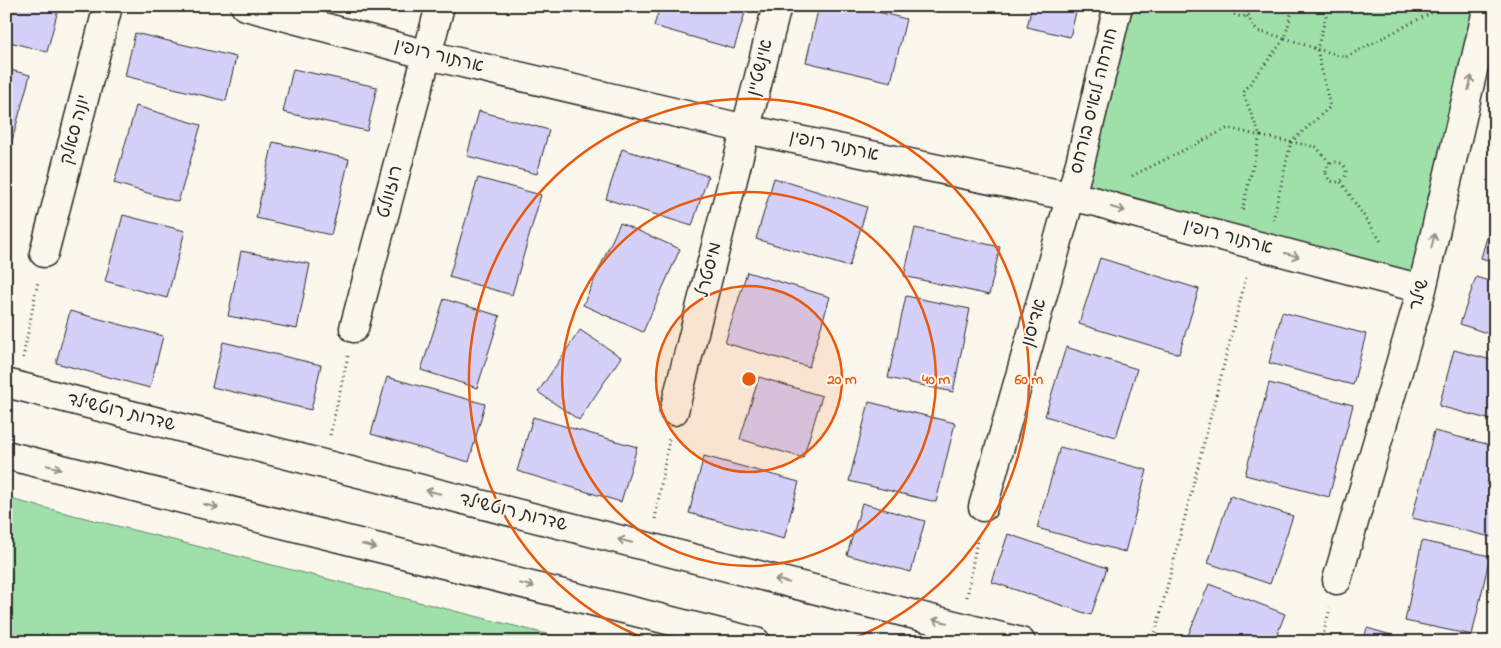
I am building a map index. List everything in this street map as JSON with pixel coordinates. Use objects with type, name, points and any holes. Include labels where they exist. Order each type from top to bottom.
[{"type":"street","name":"יונה סאלק","points":[[44,253],[108,6]]},
{"type":"street","name":"ארתור רופין","points":[[245,6],[428,55],[746,129],[1071,196],[1422,289]]},
{"type":"street","name":"רוזוולט","points":[[354,328],[440,6]]},
{"type":"street","name":"אינשטיין","points":[[746,129],[777,6]]},
{"type":"street","name":"חורחה לואיס בורחס","points":[[1071,196],[1118,6]]},
{"type":"street","name":"שילר","points":[[1337,580],[1422,289],[1488,6]]},
{"type":"street","name":"מיסטרל","points":[[674,411],[746,129]]},
{"type":"street","name":"אדיסון","points":[[983,507],[1071,196]]},
{"type":"street","name":"שדרות רוטשילד","points":[[6,383],[1021,642]]},
{"type":"street","points":[[6,456],[756,642]]},
{"type":"path","points":[[1229,6],[1234,15],[1242,17],[1247,16],[1253,6]]},
{"type":"path","points":[[1242,213],[1260,136],[1243,93],[1285,38],[1293,6]]},
{"type":"path","points":[[1272,222],[1290,142],[1330,107],[1317,49],[1329,6]]},
{"type":"path","points":[[1247,16],[1257,31],[1346,57],[1444,6]]},
{"type":"path","points":[[1132,176],[1228,128],[1316,147],[1330,163]]},
{"type":"path","points":[[1337,162],[1344,166],[1346,174],[1341,182],[1334,183],[1327,179],[1325,171],[1330,163],[1337,162]]},
{"type":"path","points":[[1341,182],[1382,243]]},
{"type":"path","points":[[22,360],[44,253]]},
{"type":"path","points":[[1154,642],[1247,274]]},
{"type":"path","points":[[328,440],[354,328]]},
{"type":"path","points":[[654,522],[674,411]]},
{"type":"path","points":[[966,603],[983,507]]},
{"type":"green space","points":[[1118,6],[1488,6],[1422,289],[1071,196]]},
{"type":"green space","points":[[6,498],[578,642],[6,642]]},
{"type":"building","points":[[6,6],[59,6],[47,52],[6,41]]},
{"type":"building","points":[[660,6],[747,6],[734,49],[654,26]]},
{"type":"building","points":[[819,6],[854,6],[906,19],[891,82],[806,62]]},
{"type":"building","points":[[1032,6],[1070,6],[1077,8],[1070,37],[1027,27]]},
{"type":"building","points":[[135,33],[236,57],[226,101],[125,76]]},
{"type":"building","points":[[6,69],[30,75],[7,159],[6,159]]},
{"type":"building","points":[[293,69],[377,87],[367,131],[283,112]]},
{"type":"building","points":[[136,106],[201,125],[178,202],[114,183]]},
{"type":"building","points":[[479,111],[549,130],[537,174],[467,156]]},
{"type":"building","points":[[273,142],[349,159],[331,235],[256,218]]},
{"type":"building","points":[[622,149],[708,176],[692,226],[606,199]]},
{"type":"building","points":[[478,178],[541,195],[512,295],[449,277]]},
{"type":"building","points":[[774,178],[867,207],[849,267],[756,239]]},
{"type":"building","points":[[1495,210],[1495,262],[1481,258]]},
{"type":"building","points":[[123,215],[185,231],[167,298],[105,281]]},
{"type":"building","points":[[620,223],[680,249],[643,332],[583,305]]},
{"type":"building","points":[[915,228],[1000,247],[989,295],[904,276]]},
{"type":"building","points":[[241,251],[310,264],[297,329],[228,316]]},
{"type":"building","points":[[1100,258],[1199,289],[1179,354],[1079,324]]},
{"type":"building","points":[[747,272],[830,297],[809,367],[725,343]]},
{"type":"building","points":[[1476,277],[1495,283],[1495,336],[1460,324]]},
{"type":"building","points":[[906,296],[970,309],[953,392],[888,378]]},
{"type":"building","points":[[444,299],[500,316],[477,388],[421,370]]},
{"type":"building","points":[[70,311],[163,336],[150,388],[56,363]]},
{"type":"building","points":[[1282,312],[1366,334],[1353,385],[1269,363]]},
{"type":"building","points":[[580,330],[621,357],[579,420],[538,392]]},
{"type":"building","points":[[223,342],[321,365],[311,410],[212,387]]},
{"type":"building","points":[[1066,347],[1137,369],[1116,437],[1045,416]]},
{"type":"building","points":[[1454,350],[1495,361],[1495,421],[1439,406]]},
{"type":"building","points":[[387,377],[485,404],[469,462],[371,434]]},
{"type":"building","points":[[759,377],[822,396],[803,458],[740,439]]},
{"type":"building","points":[[1269,383],[1353,405],[1329,497],[1245,475]]},
{"type":"building","points":[[869,402],[955,423],[936,502],[849,481]]},
{"type":"building","points":[[533,417],[637,447],[621,502],[517,471]]},
{"type":"building","points":[[1434,431],[1495,446],[1495,538],[1412,518]]},
{"type":"building","points":[[1060,447],[1147,470],[1125,552],[1037,528]]},
{"type":"building","points":[[704,456],[799,482],[784,539],[689,513]]},
{"type":"building","points":[[1230,496],[1293,516],[1270,584],[1208,563]]},
{"type":"building","points":[[862,503],[925,521],[911,572],[847,555]]},
{"type":"building","points":[[1008,534],[1107,568],[1091,615],[992,582]]},
{"type":"building","points":[[1422,541],[1490,556],[1472,635],[1405,621]]},
{"type":"building","points":[[1209,584],[1285,614],[1274,642],[1197,642],[1187,638]]},
{"type":"building","points":[[1367,628],[1415,642],[1363,642]]}]
